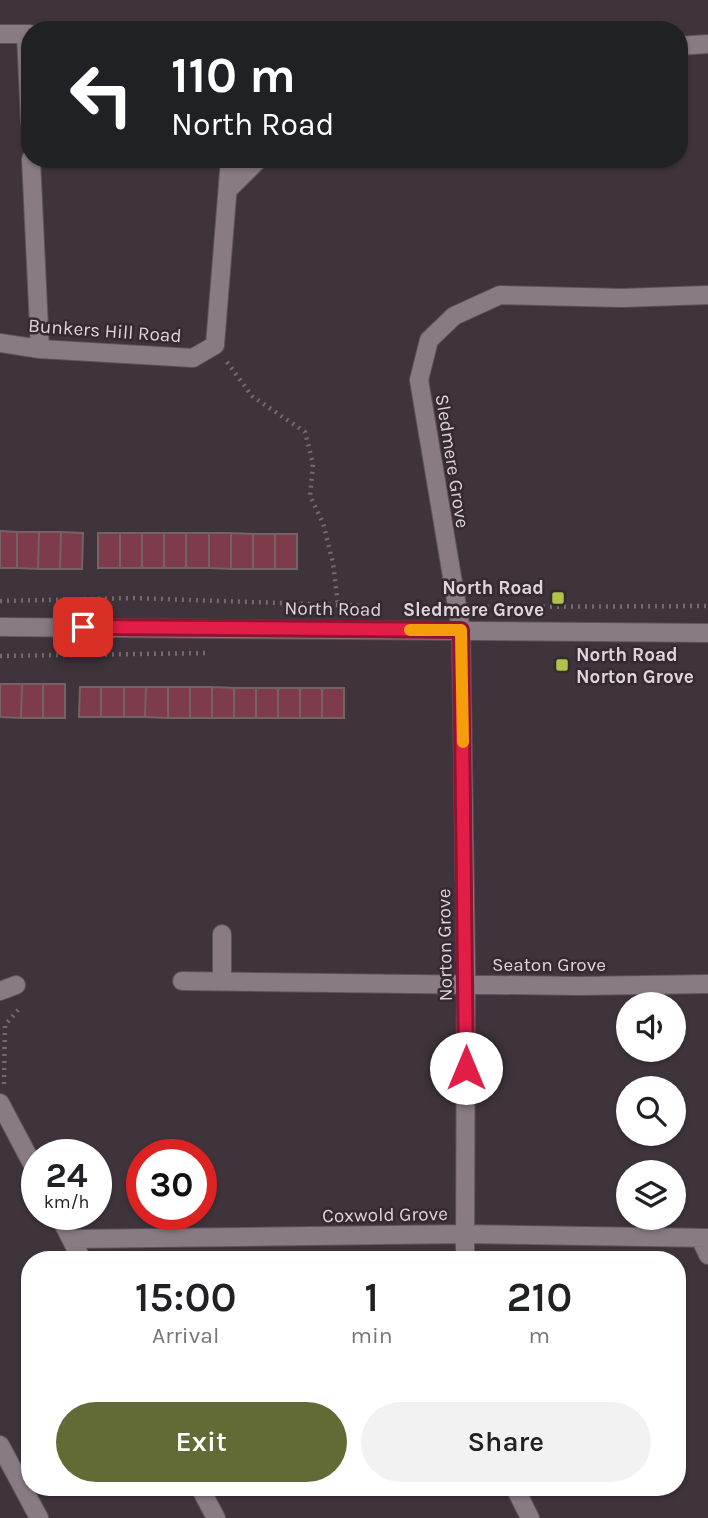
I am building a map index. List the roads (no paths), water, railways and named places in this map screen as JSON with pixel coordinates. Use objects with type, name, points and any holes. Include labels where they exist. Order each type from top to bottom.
[{"type":"street","points":[[0,34],[21,34]]},
{"type":"street","points":[[688,45],[708,44]]},
{"type":"street","points":[[32,168],[40,349]]},
{"type":"street","points":[[229,189],[230,168]]},
{"type":"street","points":[[229,189],[250,168]]},
{"type":"street","name":"Bunkers Hill Road","points":[[0,344],[193,358],[215,345],[229,189]]},
{"type":"street","name":"Sledmere Grove","points":[[461,630],[419,380],[429,340],[454,316],[500,295],[622,298],[708,295]]},
{"type":"street","name":"North Road","points":[[0,627],[708,632]]},
{"type":"street","name":"Norton Grove","points":[[461,630],[466,984],[465,1251]]},
{"type":"street","points":[[222,934],[222,981]]},
{"type":"street","name":"Seaton Grove","points":[[181,981],[708,984]]},
{"type":"street","points":[[5,1098],[22,1139]]},
{"type":"street","points":[[66,1230],[77,1251]]},
{"type":"street","name":"Coxwold Grove","points":[[71,1239],[466,1234],[704,1238],[708,1255]]},
{"type":"street","points":[[0,1445],[21,1484]]},
{"type":"street","points":[[27,1496],[39,1518]]},
{"type":"street","points":[[204,1496],[216,1518]]},
{"type":"street","points":[[519,1496],[530,1518]]},
{"type":"place","name":"North Road Sledmere Grove","points":[[558,598]]},
{"type":"place","name":"North Road Norton Grove","points":[[562,665]]}]
